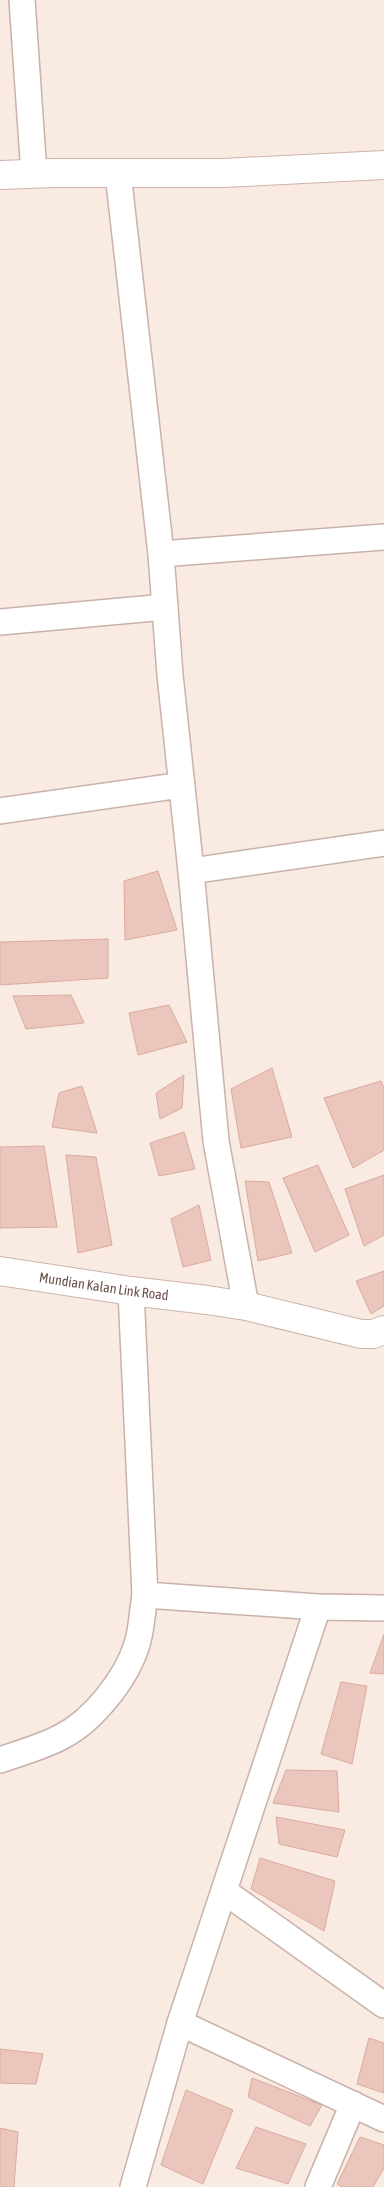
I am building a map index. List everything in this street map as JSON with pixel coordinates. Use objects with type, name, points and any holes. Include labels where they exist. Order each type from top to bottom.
[{"type":"street","points":[[22,0],[34,174]]},
{"type":"street","points":[[0,175],[223,173],[384,165]]},
{"type":"street","points":[[118,173],[161,554],[216,1141],[246,1306]]},
{"type":"street","points":[[161,554],[384,537]]},
{"type":"street","points":[[0,622],[165,607]]},
{"type":"street","points":[[0,811],[182,785]]},
{"type":"street","points":[[191,871],[384,843]]},
{"type":"street","name":"Mundian Kalan Link Road","points":[[0,1271],[246,1306],[361,1334],[374,1334],[384,1330]]},
{"type":"street","points":[[0,1760],[61,1737],[78,1726],[93,1712],[122,1676],[138,1643],[145,1595],[131,1291]]},
{"type":"street","points":[[145,1595],[318,1607],[384,1608]]},
{"type":"street","points":[[133,2187],[180,2023],[318,1607]]},
{"type":"street","points":[[224,1892],[384,2004]]},
{"type":"street","points":[[180,2023],[384,2119]]},
{"type":"street","points":[[318,2187],[353,2104]]},
{"type":"building","points":[[158,871],[177,930],[125,940],[124,881]]},
{"type":"building","points":[[108,939],[108,978],[0,985],[0,942]]},
{"type":"building","points":[[71,995],[84,1023],[26,1029],[13,996]]},
{"type":"building","points":[[169,1005],[187,1042],[138,1055],[129,1013]]},
{"type":"building","points":[[272,1068],[292,1137],[241,1148],[231,1089]]},
{"type":"building","points":[[184,1075],[182,1108],[160,1119],[156,1093]]},
{"type":"building","points":[[381,1081],[384,1088],[384,1150],[353,1168],[324,1098]]},
{"type":"building","points":[[82,1086],[97,1133],[52,1127],[59,1093]]},
{"type":"building","points":[[184,1132],[195,1169],[159,1176],[150,1143]]},
{"type":"building","points":[[44,1146],[57,1227],[0,1228],[0,1147]]},
{"type":"building","points":[[66,1155],[96,1157],[112,1245],[78,1253]]},
{"type":"building","points":[[318,1165],[349,1235],[315,1252],[283,1178]]},
{"type":"building","points":[[384,1175],[384,1235],[364,1246],[345,1189]]},
{"type":"building","points":[[245,1181],[269,1182],[292,1253],[258,1261]]},
{"type":"building","points":[[199,1205],[211,1260],[183,1267],[171,1219]]},
{"type":"building","points":[[384,1271],[384,1306],[371,1314],[356,1281]]},
{"type":"building","points":[[384,1634],[384,1674],[370,1673]]},
{"type":"building","points":[[341,1682],[367,1686],[352,1764],[321,1754]]},
{"type":"building","points":[[286,1770],[337,1771],[339,1812],[273,1803]]},
{"type":"building","points":[[276,1817],[345,1830],[337,1857],[279,1844]]},
{"type":"building","points":[[260,1858],[335,1881],[324,1931],[251,1889]]},
{"type":"building","points":[[369,2038],[384,2043],[384,2093],[357,2084]]},
{"type":"building","points":[[0,2049],[43,2054],[36,2084],[0,2083]]},
{"type":"building","points":[[252,2078],[322,2105],[310,2126],[248,2097]]},
{"type":"building","points":[[186,2090],[233,2110],[203,2184],[161,2165]]},
{"type":"building","points":[[256,2127],[306,2144],[288,2184],[236,2168]]},
{"type":"building","points":[[0,2128],[18,2132],[14,2187],[0,2187]]},
{"type":"building","points":[[360,2137],[384,2145],[384,2168],[373,2187],[342,2187],[337,2184]]}]
